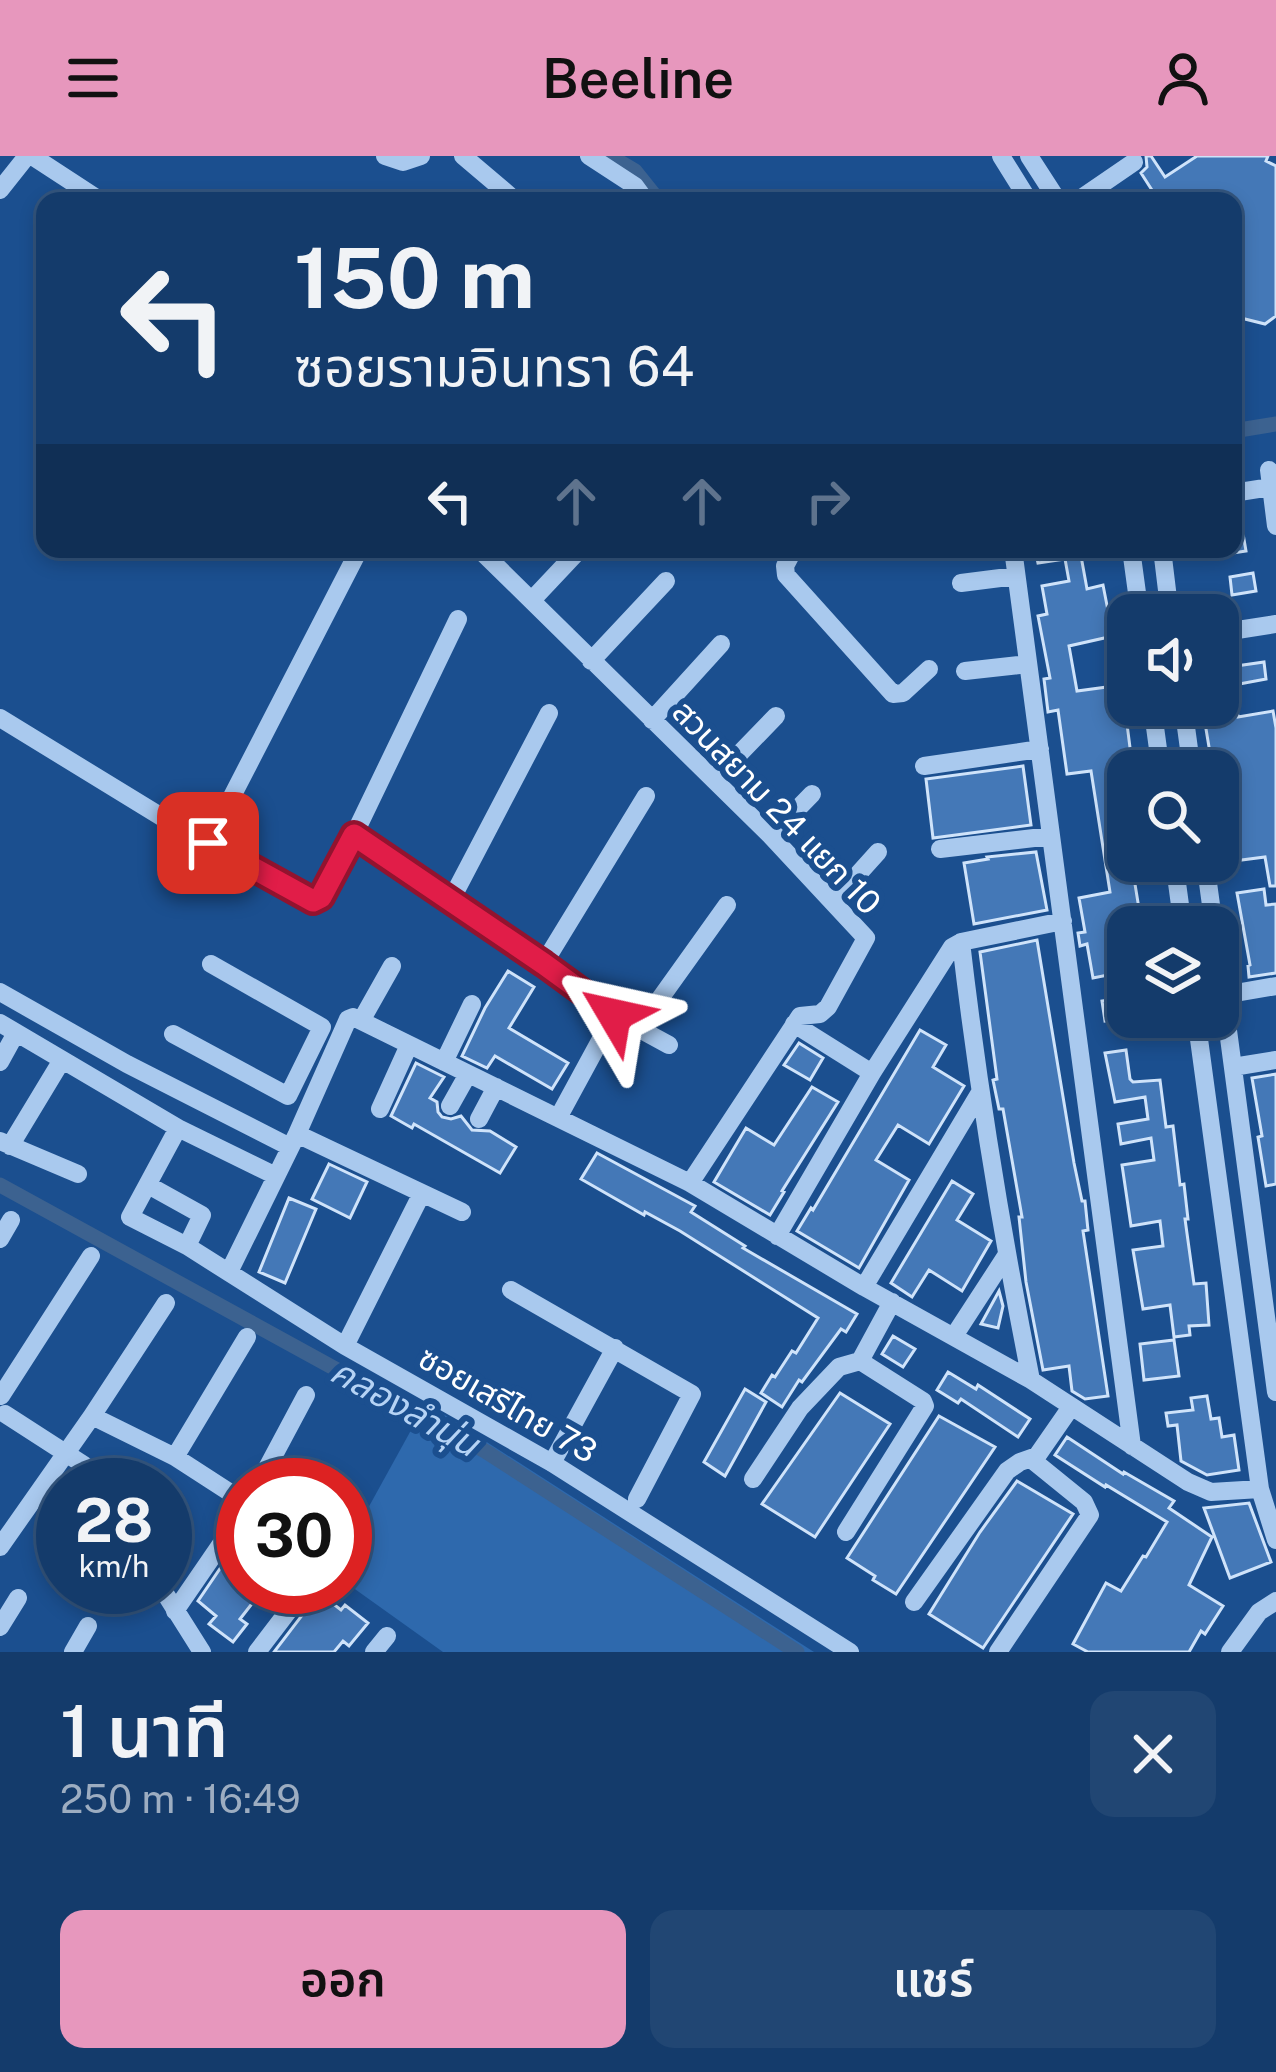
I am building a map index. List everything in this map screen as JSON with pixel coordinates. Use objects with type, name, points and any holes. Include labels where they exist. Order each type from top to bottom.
[{"type":"street","points":[[0,190],[30,156],[62,164],[91,192]]},
{"type":"street","points":[[385,156],[403,162],[421,156]]},
{"type":"street","points":[[463,156],[505,192]]},
{"type":"street","points":[[589,156],[639,192]]},
{"type":"street","points":[[1029,156],[1052,192]]},
{"type":"street","points":[[1008,162],[1024,192]]},
{"type":"street","points":[[1090,192],[1134,162]]},
{"type":"street","points":[[1242,490],[1270,479],[1276,526]]},
{"type":"street","points":[[208,843],[354,558]]},
{"type":"street","name":"สวนสยาม 24 แยก 10","points":[[488,558],[771,836],[866,938],[828,1007],[820,1014],[801,1015],[690,1183]]},
{"type":"street","points":[[532,600],[572,558]]},
{"type":"street","points":[[789,558],[786,575],[892,694],[904,693],[929,669]]},
{"type":"street","points":[[1013,558],[1132,1446]]},
{"type":"street","points":[[1132,558],[1137,594]]},
{"type":"street","points":[[1163,558],[1167,594]]},
{"type":"street","points":[[961,584],[1016,576]]},
{"type":"street","points":[[591,661],[666,581]]},
{"type":"street","points":[[0,718],[313,901],[321,897],[354,835],[458,619]]},
{"type":"street","points":[[1239,630],[1276,624]]},
{"type":"street","points":[[652,720],[722,644]]},
{"type":"street","points":[[964,671],[1028,664]]},
{"type":"street","points":[[451,900],[549,713]]},
{"type":"street","points":[[714,780],[776,716]]},
{"type":"street","points":[[924,766],[1040,749]]},
{"type":"street","points":[[771,836],[812,794]]},
{"type":"street","points":[[544,964],[646,796]]},
{"type":"street","points":[[354,835],[614,1015],[669,1045]]},
{"type":"street","points":[[940,848],[1052,836]]},
{"type":"street","points":[[833,902],[878,852]]},
{"type":"street","points":[[638,1028],[727,905]]},
{"type":"street","points":[[776,1236],[952,947],[1063,921]]},
{"type":"street","points":[[961,942],[979,1094],[1031,1380]]},
{"type":"street","points":[[211,964],[322,1027],[288,1096]]},
{"type":"street","points":[[361,1021],[392,966]]},
{"type":"street","points":[[1239,992],[1276,986]]},
{"type":"street","points":[[0,992],[127,1064],[462,1212]]},
{"type":"street","points":[[444,1062],[472,1004]]},
{"type":"street","points":[[558,1118],[614,1015]]},
{"type":"street","points":[[229,1272],[353,1017],[690,1183],[1031,1380],[1198,1488],[1260,1489]]},
{"type":"street","points":[[794,1024],[872,1073]]},
{"type":"street","points":[[0,1062],[8,1028],[178,1128],[276,1176]]},
{"type":"street","points":[[173,1034],[310,1104]]},
{"type":"street","points":[[1199,1038],[1260,1489],[1276,1540]]},
{"type":"street","points":[[1229,1038],[1276,1392]]},
{"type":"street","points":[[380,1108],[409,1045]]},
{"type":"street","points":[[62,1060],[5,1144],[78,1174]]},
{"type":"street","points":[[1233,1067],[1276,1060]]},
{"type":"street","points":[[450,1106],[468,1074]]},
{"type":"street","points":[[479,1119],[496,1087]]},
{"type":"street","points":[[864,1287],[979,1094]]},
{"type":"street","points":[[178,1128],[148,1185],[202,1215],[187,1246]]},
{"type":"street","name":"ซอยเสรีไทย 73","points":[[148,1185],[130,1217],[187,1246],[345,1346],[552,1463],[850,1652]]},
{"type":"street","points":[[345,1346],[422,1193]]},
{"type":"street","points":[[0,1238],[11,1220]]},
{"type":"street","points":[[1227,1246],[1254,1241]]},
{"type":"street","points":[[72,1458],[1,1406],[91,1256]]},
{"type":"street","points":[[954,1336],[1006,1256]]},
{"type":"street","points":[[511,1290],[692,1394],[637,1499]]},
{"type":"street","points":[[753,1479],[800,1408],[839,1367],[860,1360],[892,1302]]},
{"type":"street","points":[[0,1547],[166,1303]]},
{"type":"street","points":[[176,1457],[247,1337]]},
{"type":"street","points":[[552,1463],[615,1348]]},
{"type":"street","points":[[846,1532],[925,1406],[860,1360]]},
{"type":"street","points":[[272,1458],[306,1395]]},
{"type":"street","points":[[914,1602],[1007,1471],[1037,1456],[1071,1407]]},
{"type":"street","points":[[92,1416],[176,1457],[216,1483]]},
{"type":"street","points":[[998,1652],[1090,1515],[1084,1502],[1031,1460]]},
{"type":"street","points":[[192,1586],[216,1551]]},
{"type":"street","points":[[0,1628],[18,1598]]},
{"type":"street","points":[[1230,1652],[1259,1612],[1276,1601]]},
{"type":"street","points":[[177,1614],[202,1652]]},
{"type":"street","points":[[257,1652],[286,1614]]},
{"type":"street","points":[[73,1652],[88,1626]]},
{"type":"shaded area","points":[[426,1403],[814,1652],[443,1652],[372,1601],[372,1501]]},
{"type":"building","points":[[1146,156],[1151,156],[1165,177],[1197,156],[1268,156],[1266,161],[1276,166],[1276,316],[1265,324],[1242,318],[1242,192],[1153,192],[1141,173],[1147,167]]},
{"type":"building","points":[[1037,558],[1081,558],[1087,589],[1103,585],[1107,605],[1107,637],[1069,646],[1077,691],[1107,687],[1107,726],[1127,726],[1130,750],[1107,750],[1107,873],[1091,771],[1067,774],[1058,710],[1048,712],[1044,679],[1050,678],[1038,616],[1047,614],[1042,586],[1069,581],[1065,559],[1038,563]]},
{"type":"building","points":[[1253,573],[1256,591],[1232,594],[1230,577]]},
{"type":"building","points":[[1264,662],[1266,679],[1239,684],[1239,666]]},
{"type":"building","points":[[1273,711],[1276,886],[1270,886],[1265,857],[1239,860],[1239,750],[1210,750],[1206,726],[1239,726],[1239,717]]},
{"type":"building","points":[[1023,766],[1031,825],[933,838],[926,779]]},
{"type":"building","points":[[1036,852],[1047,910],[974,924],[964,863]]},
{"type":"building","points":[[1108,882],[1135,882],[1139,906],[1107,906],[1107,975],[1093,978],[1087,944],[1080,946],[1078,933],[1085,932],[1079,898],[1110,892]]},
{"type":"building","points":[[1264,889],[1266,905],[1276,904],[1276,973],[1249,977],[1237,893]]},
{"type":"building","points":[[1037,940],[1074,1163],[1085,1201],[1088,1230],[1083,1231],[1108,1396],[1085,1399],[1072,1391],[1069,1366],[1043,1370],[1026,1282],[1022,1217],[1003,1109],[999,1109],[993,1080],[997,1079],[980,952]]},
{"type":"building","points":[[508,971],[534,987],[509,1028],[568,1063],[552,1089],[495,1056],[487,1068],[462,1056]]},
{"type":"building","points":[[920,1030],[946,1045],[933,1067],[964,1086],[929,1144],[898,1125],[876,1160],[909,1180],[859,1268],[797,1231]]},
{"type":"building","points":[[799,1043],[823,1058],[810,1080],[784,1065]]},
{"type":"building","points":[[1126,1050],[1133,1082],[1160,1080],[1166,1127],[1173,1126],[1194,1284],[1206,1283],[1209,1325],[1189,1326],[1190,1335],[1174,1337],[1170,1305],[1143,1309],[1133,1250],[1163,1246],[1160,1221],[1131,1226],[1122,1165],[1154,1160],[1151,1138],[1121,1144],[1118,1124],[1148,1119],[1145,1097],[1115,1102],[1105,1053]]},
{"type":"building","points":[[416,1063],[444,1077],[430,1098],[437,1102],[442,1117],[461,1116],[472,1130],[490,1131],[516,1147],[500,1173],[391,1116]]},
{"type":"building","points":[[1276,1074],[1276,1184],[1266,1186],[1252,1078]]},
{"type":"building","points":[[812,1087],[838,1102],[770,1215],[714,1182],[746,1128],[774,1145]]},
{"type":"building","points":[[597,1153],[695,1206],[691,1212],[743,1248],[857,1314],[846,1332],[841,1329],[799,1380],[782,1407],[761,1393],[792,1351],[796,1353],[818,1318],[680,1231],[581,1179]]},
{"type":"building","points":[[329,1164],[367,1182],[350,1218],[312,1199]]},
{"type":"building","points":[[952,1181],[973,1194],[957,1220],[991,1241],[962,1291],[929,1270],[912,1297],[891,1283]]},
{"type":"building","points":[[289,1198],[316,1209],[285,1283],[259,1272]]},
{"type":"building","points":[[999,1291],[1003,1306],[998,1328],[981,1324]]},
{"type":"building","points":[[893,1336],[915,1349],[903,1367],[882,1354]]},
{"type":"building","points":[[1174,1340],[1179,1376],[1144,1380],[1140,1344]]},
{"type":"building","points":[[948,1372],[976,1389],[978,1385],[1030,1419],[1018,1437],[961,1399],[958,1403],[937,1390]]},
{"type":"building","points":[[745,1389],[766,1402],[725,1476],[704,1462]]},
{"type":"building","points":[[840,1393],[890,1424],[815,1537],[762,1504]]},
{"type":"building","points":[[1207,1396],[1211,1419],[1219,1418],[1222,1437],[1234,1435],[1239,1470],[1207,1475],[1181,1461],[1177,1425],[1168,1426],[1166,1413],[1193,1410],[1191,1398]]},
{"type":"building","points":[[939,1416],[995,1447],[896,1594],[847,1558]]},
{"type":"building","points":[[1067,1437],[1174,1501],[1169,1508],[1212,1537],[1189,1585],[1223,1606],[1189,1652],[1088,1652],[1073,1644],[1106,1583],[1121,1591],[1167,1522],[1055,1455]]},
{"type":"building","points":[[1017,1481],[1073,1514],[983,1648],[929,1614]]},
{"type":"building","points":[[1249,1503],[1271,1562],[1230,1578],[1204,1508]]},
{"type":"building","points":[[216,1575],[216,1614],[244,1614],[240,1619],[247,1624],[233,1642],[209,1624],[216,1616],[198,1601]]},
{"type":"building","points":[[303,1614],[356,1614],[368,1623],[349,1646],[343,1641],[334,1652],[274,1652]]},
{"type":"waterway","points":[[610,156],[635,171],[652,192]]},
{"type":"waterway","points":[[1242,430],[1276,424]]},
{"type":"waterway","name":"คลองลำนุ่น","points":[[0,1185],[485,1451],[797,1652]]},
{"type":"route","points":[[208,843],[316,901],[354,835],[614,1015]]}]
